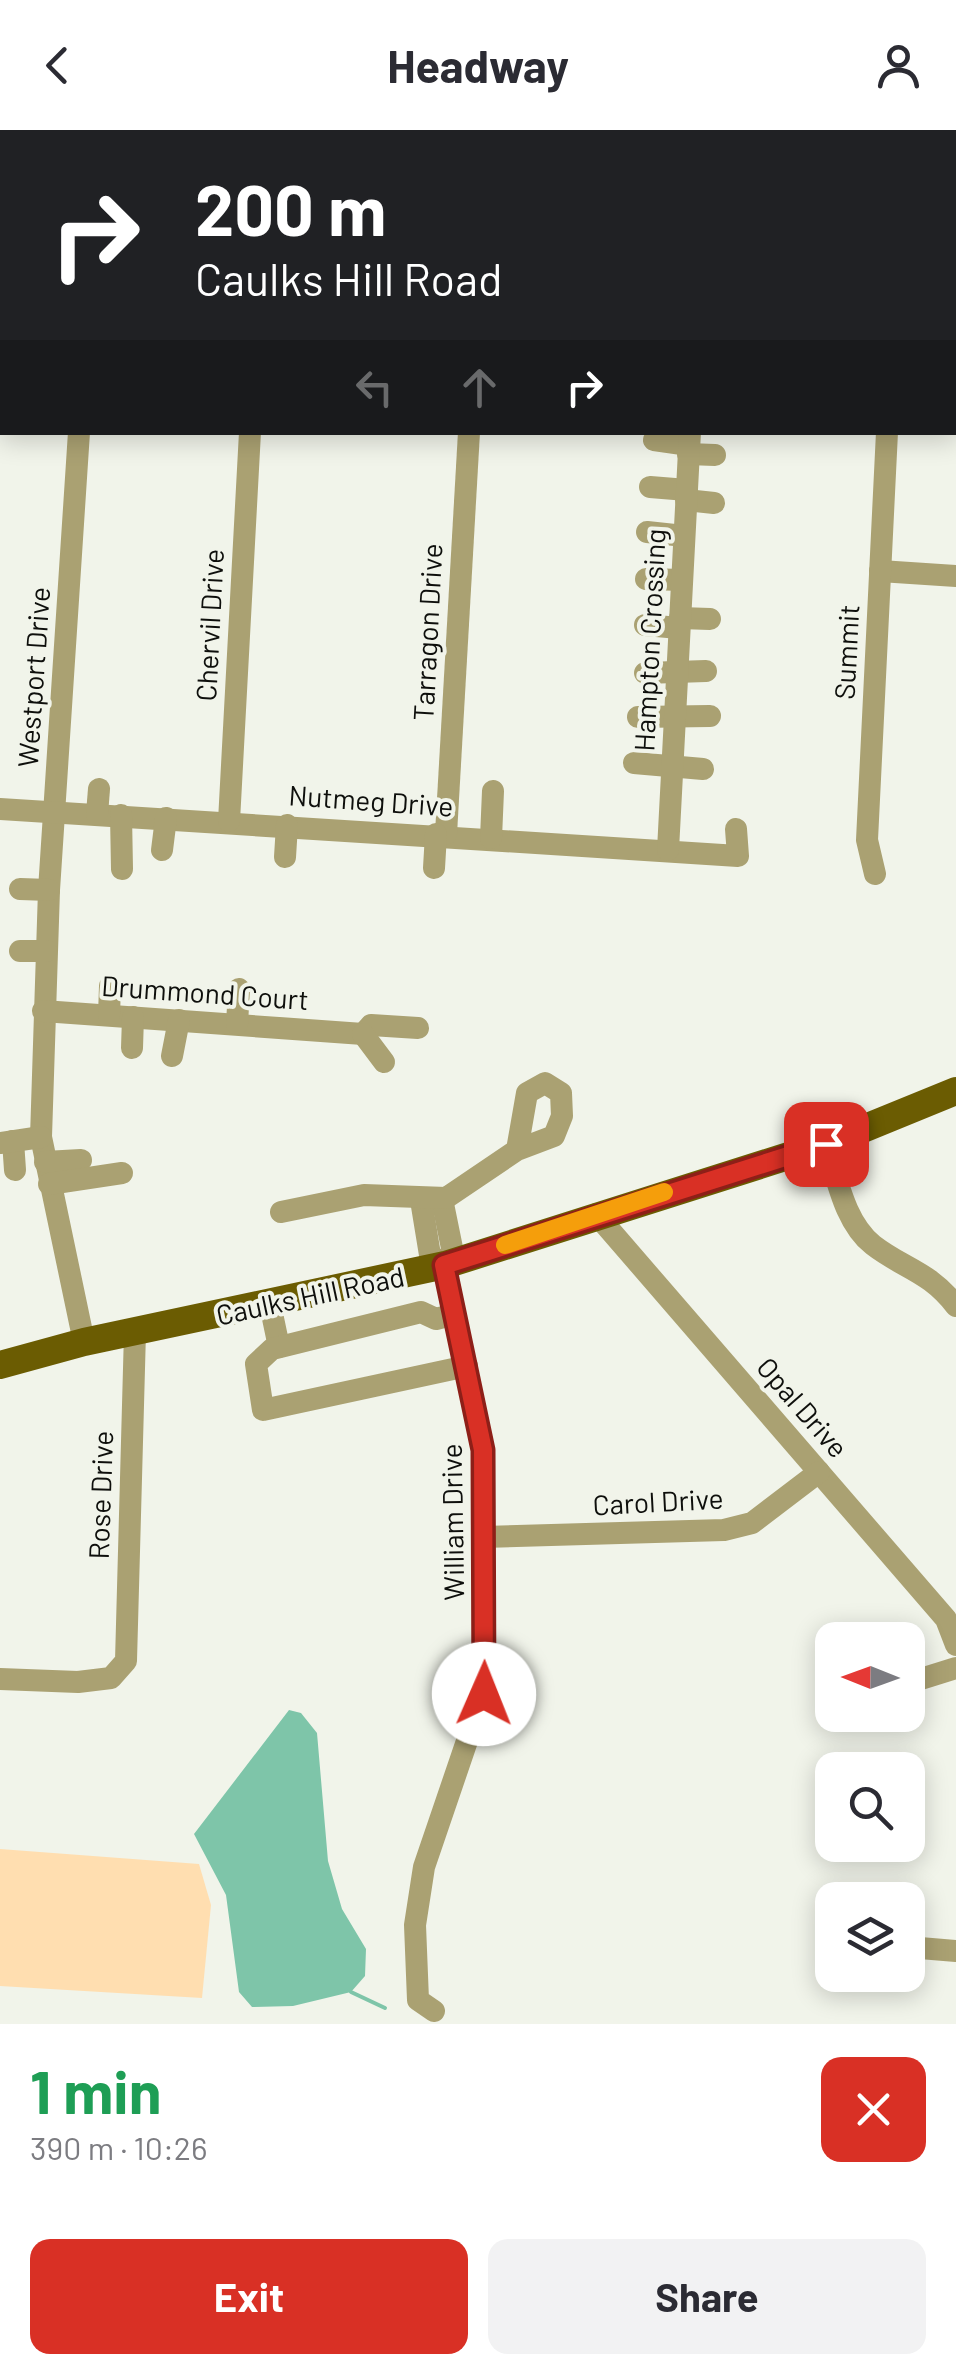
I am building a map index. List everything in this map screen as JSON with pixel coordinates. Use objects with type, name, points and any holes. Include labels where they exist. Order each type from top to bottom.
[{"type":"main road","name":"Caulks Hill Road","points":[[0,1364],[84,1342],[444,1265],[826,1144],[956,1091]]},
{"type":"street","name":"Westport Drive","points":[[79,435],[49,890],[41,1137],[84,1342]]},
{"type":"street","name":"Chervil Drive","points":[[229,821],[250,435]]},
{"type":"street","name":"Tarragon Drive","points":[[434,868],[441,834],[469,435]]},
{"type":"street","name":"Summit","points":[[875,874],[866,840],[887,435]]},
{"type":"street","points":[[654,440],[689,444],[715,454]]},
{"type":"street","name":"Hampton Crossing","points":[[668,850],[689,444]]},
{"type":"street","points":[[650,486],[714,503]]},
{"type":"street","points":[[648,532],[684,536]]},
{"type":"street","points":[[880,571],[956,576]]},
{"type":"street","points":[[646,578],[682,580]]},
{"type":"street","points":[[645,625],[710,619]]},
{"type":"street","points":[[645,673],[706,671]]},
{"type":"street","points":[[638,717],[710,716]]},
{"type":"street","points":[[634,763],[703,768]]},
{"type":"street","points":[[99,789],[122,870]]},
{"type":"street","points":[[491,838],[494,792]]},
{"type":"street","name":"Nutmeg Drive","points":[[0,809],[109,815],[180,811],[229,821],[287,825],[313,814],[364,818],[441,834],[738,856],[736,829]]},
{"type":"street","points":[[162,850],[180,811]]},
{"type":"street","points":[[587,844],[588,820]]},
{"type":"street","points":[[285,856],[287,825]]},
{"type":"street","points":[[20,889],[49,890]]},
{"type":"street","points":[[20,951],[46,951]]},
{"type":"street","points":[[109,1015],[110,986]]},
{"type":"street","points":[[239,989],[248,1051]]},
{"type":"street","points":[[160,994],[169,1020],[172,1056]]},
{"type":"street","name":"Drummond Court","points":[[44,1011],[244,1025],[304,1040],[362,1034],[371,1025],[418,1028]]},
{"type":"street","points":[[132,1048],[133,1017]]},
{"type":"street","points":[[362,1034],[384,1062]]},
{"type":"street","points":[[15,1170],[7,1142],[41,1137]]},
{"type":"street","points":[[826,1144],[855,1225],[872,1244],[938,1282],[956,1306]]},
{"type":"street","points":[[281,1212],[364,1195],[432,1199],[462,1190],[518,1150]]},
{"type":"street","points":[[47,1173],[81,1160]]},
{"type":"street","points":[[47,1173],[122,1172]]},
{"type":"street","name":"William Drive","points":[[432,1199],[430,1255],[444,1265],[483,1450],[484,1694],[424,1867],[416,1950],[418,2000],[434,2011]]},
{"type":"street","name":"Opal Drive","points":[[596,1214],[946,1619],[956,1645]]},
{"type":"street","points":[[270,1304],[279,1347]]},
{"type":"street","points":[[456,1314],[436,1319],[421,1312],[279,1347],[256,1364],[263,1410],[467,1366]]},
{"type":"street","name":"Rose Drive","points":[[0,1678],[78,1682],[111,1678],[126,1661],[135,1332]]},
{"type":"street","name":"Carol Drive","points":[[483,1537],[724,1530],[752,1523],[819,1472]]},
{"type":"street","points":[[925,1678],[956,1668]]},
{"type":"street","points":[[925,1949],[956,1952]]},
{"type":"shaded area","points":[[289,1710],[301,1713],[317,1733],[328,1861],[342,1909],[366,1949],[365,1976],[351,1992],[293,2006],[252,2007],[239,1992],[226,1895],[194,1834]]},
{"type":"shaded area","points":[[0,1849],[199,1864],[211,1905],[202,1998],[0,1986]]},
{"type":"waterway","points":[[351,1992],[385,2008]]},
{"type":"slow traffic","points":[[505,1245],[664,1192]]},
{"type":"route","points":[[484,1694],[483,1450],[444,1265],[738,1168],[826,1144]]}]
